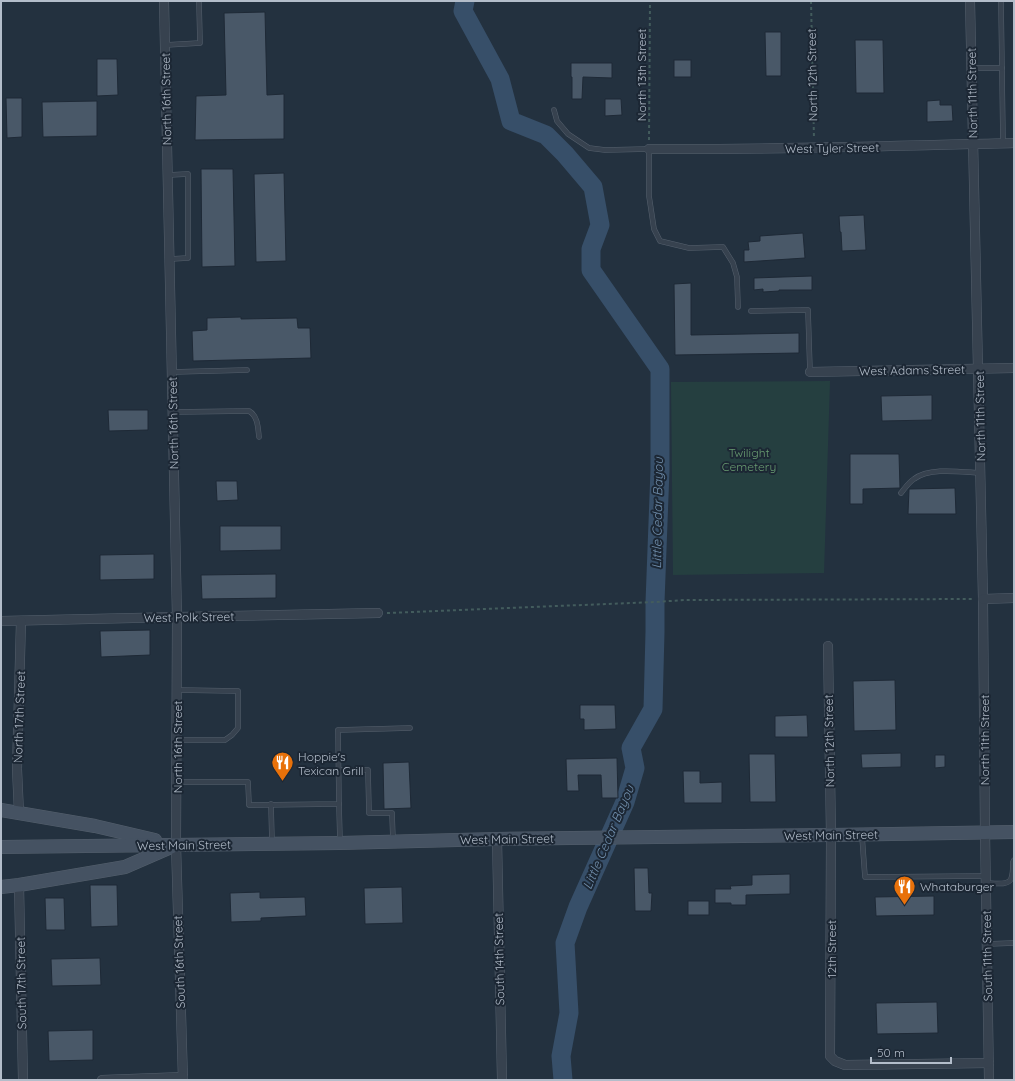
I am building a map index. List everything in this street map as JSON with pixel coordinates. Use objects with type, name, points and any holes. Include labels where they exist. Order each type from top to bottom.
[{"type":"main road","points":[[1,810],[95,826],[176,845]]},
{"type":"main road","name":"West Main Street","points":[[1,847],[1014,832]]},
{"type":"main road","points":[[1,888],[125,867],[176,845]]},
{"type":"street","name":"North 16th Street","points":[[164,1],[177,617],[176,845]]},
{"type":"street","name":"North 11th Street","points":[[970,1],[981,473],[985,832]]},
{"type":"street","name":"West Tyler Street","points":[[649,149],[735,150],[1014,143]]},
{"type":"street","name":"West Adams Street","points":[[810,372],[1014,368]]},
{"type":"street","points":[[983,599],[1014,598]]},
{"type":"street","name":"West Polk Street","points":[[1,621],[378,614]]},
{"type":"street","name":"North 17th Street","points":[[19,813],[17,769],[21,621]]},
{"type":"street","name":"North 12th Street","points":[[828,646],[831,835]]},
{"type":"street","name":"South 11th Street","points":[[985,832],[990,1080]]},
{"type":"street","name":"12th Street","points":[[831,835],[830,1056],[835,1061],[845,1065],[989,1063]]},
{"type":"street","name":"South 14th Street","points":[[497,839],[502,1080]]},
{"type":"street","name":"South 16th Street","points":[[176,845],[183,1079]]},
{"type":"street","name":"South 17th Street","points":[[19,885],[23,1080]]},
{"type":"street","points":[[102,1080],[183,1079]]},
{"type":"lane","points":[[165,45],[200,43],[199,1]]},
{"type":"lane","points":[[1001,1],[1003,143]]},
{"type":"lane","points":[[971,68],[1002,68]]},
{"type":"lane","points":[[554,110],[557,121],[568,134],[589,148],[605,150],[649,149],[649,196],[654,229],[660,240],[689,248],[723,247],[732,263],[737,277],[738,307]]},
{"type":"lane","points":[[168,175],[188,174],[188,258],[170,259]]},
{"type":"lane","points":[[751,311],[808,310],[810,372]]},
{"type":"lane","points":[[172,372],[247,370]]},
{"type":"lane","points":[[173,412],[249,411],[254,414],[256,418],[259,437]]},
{"type":"lane","points":[[901,492],[920,475],[940,471],[981,473]]},
{"type":"lane","points":[[177,690],[238,691],[238,728],[232,735],[225,740],[177,740]]},
{"type":"lane","points":[[340,842],[338,730],[410,728]]},
{"type":"lane","points":[[339,770],[368,770],[369,813],[392,813],[393,841]]},
{"type":"lane","points":[[176,782],[248,782],[249,805],[339,804]]},
{"type":"lane","points":[[271,804],[272,843]]},
{"type":"lane","points":[[862,834],[866,877],[986,880],[1005,883],[1011,879],[1014,860]]},
{"type":"lane","points":[[987,944],[1014,943]]},
{"type":"path","name":"North 13th Street","points":[[649,149],[650,1]]},
{"type":"path","name":"North 12th Street","points":[[811,1],[814,148]]},
{"type":"path","points":[[378,614],[685,600],[983,599]]},
{"type":"green space","name":"Twilight Cemetery","points":[[830,381],[824,573],[673,575],[671,382]]},
{"type":"building","points":[[265,12],[267,95],[284,94],[284,139],[195,140],[196,96],[226,95],[224,13]]},
{"type":"building","points":[[765,32],[781,32],[781,76],[766,76]]},
{"type":"building","points":[[855,40],[883,40],[884,93],[856,93]]},
{"type":"building","points":[[97,59],[117,59],[118,95],[97,96]]},
{"type":"building","points":[[674,60],[691,60],[691,77],[674,77]]},
{"type":"building","points":[[571,63],[612,63],[612,78],[583,77],[582,99],[572,99]]},
{"type":"building","points":[[6,98],[22,98],[22,137],[7,138]]},
{"type":"building","points":[[605,99],[621,99],[622,115],[605,116]]},
{"type":"building","points":[[940,100],[940,105],[952,105],[953,121],[927,122],[927,101]]},
{"type":"building","points":[[97,101],[97,136],[43,137],[42,102]]},
{"type":"building","points":[[201,169],[233,169],[235,266],[202,267]]},
{"type":"building","points":[[284,173],[286,261],[256,262],[254,174]]},
{"type":"building","points":[[864,215],[866,250],[842,251],[839,216]]},
{"type":"building","points":[[803,233],[805,258],[744,262],[744,250],[749,250],[748,242],[760,241],[760,236]]},
{"type":"building","points":[[812,276],[812,290],[779,290],[763,292],[763,289],[754,290],[754,278]]},
{"type":"building","points":[[691,283],[691,335],[799,333],[799,353],[675,355],[674,284]]},
{"type":"building","points":[[241,317],[241,319],[297,318],[298,328],[310,328],[311,358],[193,361],[192,331],[207,330],[207,318]]},
{"type":"building","points":[[932,395],[932,420],[882,421],[881,396]]},
{"type":"building","points":[[108,410],[148,410],[148,430],[109,431]]},
{"type":"building","points":[[850,454],[899,454],[900,488],[863,489],[863,504],[850,504]]},
{"type":"building","points":[[216,481],[237,481],[238,500],[217,501]]},
{"type":"building","points":[[955,488],[956,514],[908,514],[909,489]]},
{"type":"building","points":[[220,526],[281,526],[281,550],[220,551]]},
{"type":"building","points":[[154,554],[154,579],[100,580],[100,555]]},
{"type":"building","points":[[276,574],[276,598],[202,599],[201,575]]},
{"type":"building","points":[[150,630],[150,655],[101,657],[100,631]]},
{"type":"building","points":[[895,680],[896,730],[854,731],[853,681]]},
{"type":"building","points":[[580,705],[615,705],[616,729],[584,730],[584,719],[580,719]]},
{"type":"building","points":[[807,715],[808,737],[775,737],[775,716]]},
{"type":"building","points":[[901,753],[901,767],[862,768],[861,754]]},
{"type":"building","points":[[749,754],[775,754],[776,802],[750,802]]},
{"type":"building","points":[[935,755],[945,755],[945,767],[935,768]]},
{"type":"building","points":[[617,758],[618,798],[602,798],[601,775],[578,775],[579,791],[567,791],[566,759]]},
{"type":"building","points":[[409,762],[411,808],[384,809],[383,763]]},
{"type":"building","points":[[683,771],[700,771],[700,783],[722,782],[722,803],[684,803]]},
{"type":"building","points":[[634,868],[648,868],[649,893],[652,893],[651,911],[635,911]]},
{"type":"building","points":[[790,874],[790,894],[746,895],[746,905],[715,903],[715,889],[731,889],[730,886],[752,885],[752,875]]},
{"type":"building","points":[[90,885],[117,885],[118,926],[91,927]]},
{"type":"building","points":[[402,887],[403,923],[365,924],[364,888]]},
{"type":"building","points":[[260,892],[260,898],[305,897],[306,916],[261,918],[261,921],[231,922],[230,893]]},
{"type":"building","name":"Whataburger","points":[[934,896],[934,915],[876,916],[875,897]]},
{"type":"building","points":[[45,898],[64,898],[65,930],[46,930]]},
{"type":"building","points":[[688,901],[709,901],[709,915],[688,915]]},
{"type":"building","points":[[100,958],[101,985],[52,986],[51,959]]},
{"type":"building","points":[[937,1002],[938,1033],[877,1034],[876,1003]]},
{"type":"building","points":[[93,1030],[93,1060],[49,1061],[48,1031]]},
{"type":"waterway","name":"Little Cedar Bayou","points":[[465,1],[463,11],[500,79],[511,121],[546,135],[565,154],[593,187],[600,225],[591,249],[591,270],[660,369],[660,470],[653,709],[631,748],[635,768],[625,802],[578,907],[565,943],[569,1013],[561,1056],[563,1080]]},
{"type":"place","name":"Hoppie's Texican Grill","points":[[283,782]]},
{"type":"place","name":"Whataburger","points":[[905,906]]}]
